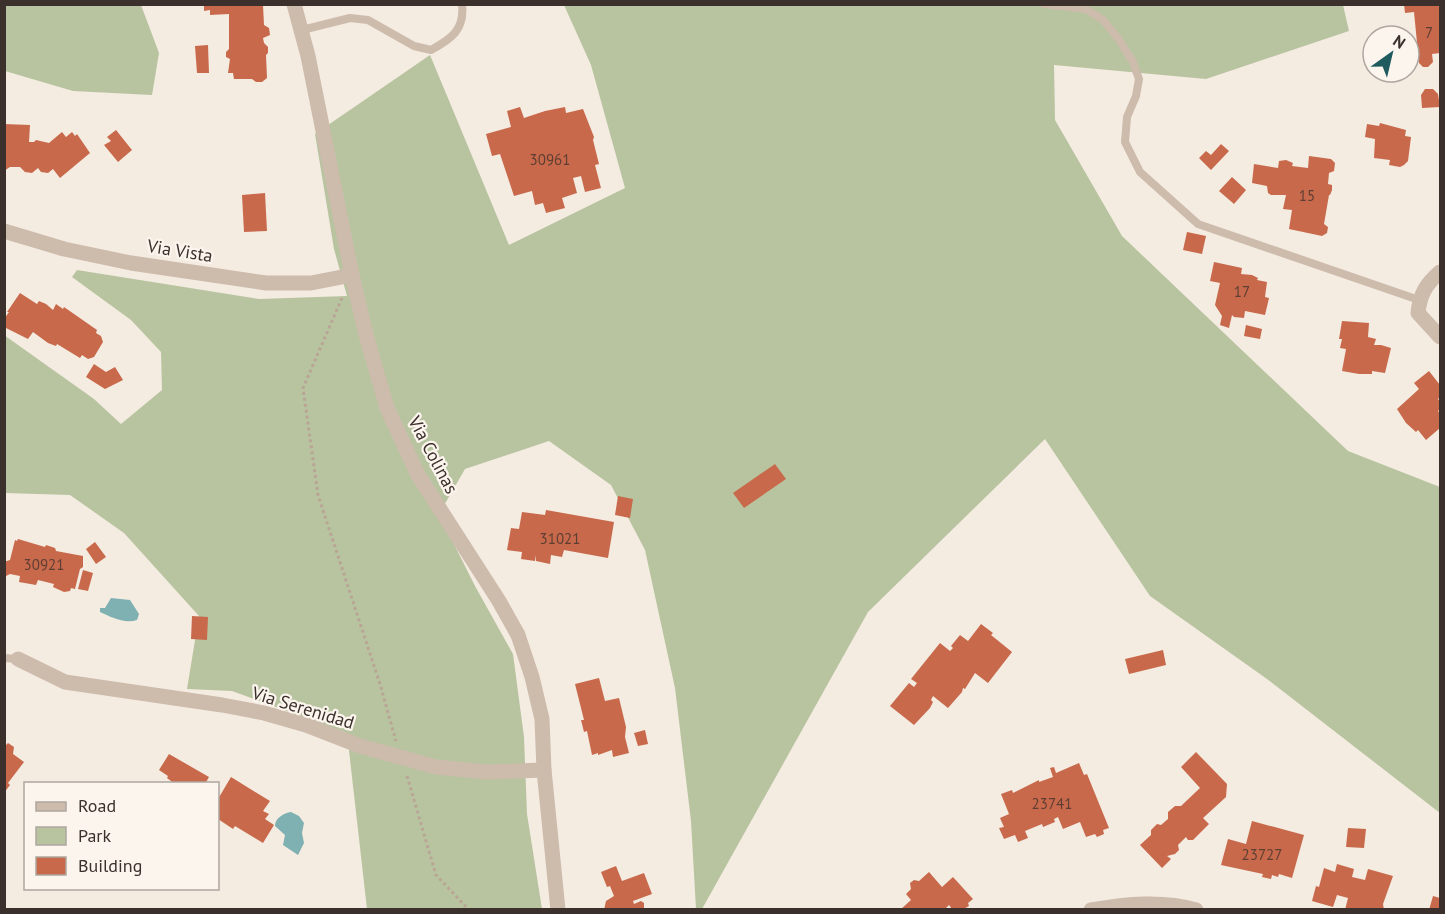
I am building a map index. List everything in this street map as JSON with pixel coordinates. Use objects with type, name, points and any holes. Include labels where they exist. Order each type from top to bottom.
[{"type":"street","name":"Via Colinas","points":[[294,4],[302,30],[352,275],[387,408],[418,475],[499,601],[518,635],[532,677],[542,719],[544,770],[558,909]]},
{"type":"street","name":"Via Vista","points":[[4,231],[75,252],[131,263],[266,283],[310,283],[352,275]]},
{"type":"street","points":[[1440,272],[1424,288],[1419,300],[1418,313],[1440,337]]},
{"type":"street","name":"Via Serenidad","points":[[11,658],[65,682],[264,712],[402,759],[436,767],[487,772],[544,770]]},
{"type":"street","points":[[1091,909],[1124,904],[1155,904],[1196,909]]},
{"type":"lane","points":[[302,30],[350,18],[368,20],[414,46],[430,50],[446,42],[459,29],[463,14],[462,4]]},
{"type":"lane","points":[[1044,4],[1086,9],[1103,20],[1118,38],[1133,62],[1139,79],[1136,96],[1126,117],[1125,142],[1140,172],[1198,224],[1419,300]]},
{"type":"path","points":[[352,275],[303,388],[318,495],[380,684],[436,875],[469,909]]},
{"type":"green space","points":[[4,5],[141,5],[159,53],[152,95],[73,91],[5,71]]},
{"type":"green space","points":[[564,5],[1343,5],[1349,31],[1206,79],[1054,65],[1055,120],[1122,236],[1348,451],[1440,487],[1440,813],[1267,679],[1150,596],[1045,439],[868,612],[702,909],[696,909],[691,821],[675,688],[645,550],[611,485],[549,441],[465,469],[439,514],[475,586],[513,654],[524,737],[527,814],[542,909],[367,909],[347,733],[232,691],[187,689],[199,616],[124,533],[70,495],[5,493],[4,335],[94,399],[121,424],[162,390],[161,352],[131,320],[72,277],[77,270],[259,299],[347,296],[334,249],[315,134],[430,55],[509,245],[625,188],[591,65]]},
{"type":"water","points":[[111,598],[130,600],[139,614],[137,620],[122,621],[100,612],[100,608],[105,608]]},
{"type":"water","points":[[291,812],[299,816],[304,823],[302,833],[304,843],[298,855],[283,845],[285,835],[275,826],[280,816]]},
{"type":"building","points":[[204,4],[263,5],[264,25],[269,28],[270,35],[263,38],[268,47],[268,53],[266,55],[267,78],[262,82],[252,79],[234,79],[233,73],[228,73],[230,59],[226,57],[226,52],[229,49],[229,14],[210,15],[210,10],[204,11]]},
{"type":"building","points":[[1404,4],[1438,4],[1440,53],[1432,54],[1433,62],[1428,67],[1421,65],[1421,24],[1415,24],[1414,12],[1405,13]]},
{"type":"building","points":[[208,45],[209,73],[197,73],[195,46]]},
{"type":"building","points":[[1425,89],[1433,89],[1438,94],[1440,107],[1422,108],[1421,95]]},
{"type":"building","points":[[520,107],[524,118],[565,107],[566,113],[583,109],[594,137],[599,164],[595,165],[601,188],[585,192],[581,176],[573,178],[577,193],[562,198],[565,208],[546,213],[543,203],[535,205],[532,191],[514,196],[500,154],[492,156],[486,134],[511,127],[507,111]]},
{"type":"building","points":[[1380,123],[1406,130],[1405,136],[1411,137],[1408,161],[1404,165],[1400,167],[1389,165],[1390,160],[1374,158],[1375,139],[1365,137],[1367,124],[1379,126]]},
{"type":"building","points":[[4,124],[30,125],[29,142],[36,140],[49,143],[62,132],[66,137],[72,132],[75,136],[77,134],[90,153],[60,178],[53,169],[48,173],[41,172],[38,168],[32,173],[25,172],[20,167],[10,167],[4,171]]},
{"type":"building","points":[[116,130],[132,150],[118,162],[104,145],[111,141],[107,137]]},
{"type":"building","points":[[1221,144],[1229,151],[1211,170],[1199,158],[1206,151],[1211,155]]},
{"type":"building","points":[[1309,156],[1331,159],[1335,163],[1334,171],[1329,173],[1328,184],[1332,185],[1332,190],[1324,224],[1328,227],[1327,233],[1322,236],[1289,229],[1292,210],[1283,209],[1286,195],[1271,195],[1268,193],[1267,186],[1252,183],[1254,164],[1278,168],[1279,161],[1286,160],[1293,163],[1292,166],[1308,168]]},
{"type":"building","points":[[1232,177],[1246,190],[1234,204],[1219,191]]},
{"type":"building","points":[[265,193],[267,231],[244,232],[242,195]]},
{"type":"building","points":[[1187,232],[1206,236],[1202,254],[1183,250]]},
{"type":"building","points":[[1214,262],[1242,268],[1241,274],[1252,275],[1258,278],[1257,280],[1267,282],[1265,297],[1269,298],[1265,315],[1245,311],[1244,318],[1232,315],[1229,328],[1220,325],[1222,316],[1215,305],[1220,283],[1210,281]]},
{"type":"building","points":[[20,293],[37,304],[39,301],[46,304],[53,310],[56,304],[63,309],[64,307],[97,330],[96,333],[101,336],[103,342],[94,357],[88,359],[82,355],[80,358],[57,344],[56,346],[48,343],[33,332],[28,339],[4,327],[4,319],[9,312],[7,312]]},
{"type":"building","points":[[1342,321],[1369,323],[1368,337],[1376,339],[1374,345],[1391,348],[1385,373],[1372,371],[1372,374],[1359,374],[1342,371],[1346,349],[1340,348]]},
{"type":"building","points":[[1246,325],[1262,329],[1260,339],[1244,336]]},
{"type":"building","points":[[94,364],[106,372],[115,367],[123,380],[105,389],[86,377]]},
{"type":"building","points":[[1429,371],[1440,385],[1438,399],[1440,409],[1438,411],[1440,428],[1426,440],[1418,430],[1416,432],[1406,423],[1397,409],[1419,389],[1414,383]]},
{"type":"building","points":[[775,464],[786,479],[744,508],[733,493]]},
{"type":"building","points":[[618,496],[633,499],[630,518],[615,515]]},
{"type":"building","points":[[546,510],[614,522],[608,558],[564,550],[562,557],[551,555],[550,564],[536,561],[536,555],[535,561],[521,559],[522,552],[507,550],[511,528],[519,529],[522,512],[545,515]]},
{"type":"building","points":[[15,540],[45,547],[46,545],[55,548],[56,551],[83,556],[83,567],[80,569],[75,589],[71,588],[70,591],[64,592],[53,587],[54,584],[38,580],[36,585],[19,582],[20,576],[10,574],[4,577],[4,562],[10,560]]},
{"type":"building","points":[[95,542],[106,557],[96,564],[86,549]]},
{"type":"building","points":[[83,570],[93,573],[88,591],[78,589]]},
{"type":"building","points":[[192,616],[208,617],[207,640],[191,639]]},
{"type":"building","points":[[981,624],[1012,652],[988,683],[975,673],[965,689],[963,688],[948,708],[933,696],[930,708],[914,725],[890,706],[909,683],[914,687],[917,683],[911,679],[940,643],[950,651],[953,648],[951,646],[960,635],[968,641]]},
{"type":"building","points":[[1163,650],[1166,665],[1129,674],[1125,659]]},
{"type":"building","points":[[599,678],[605,701],[619,698],[629,753],[613,757],[612,750],[592,755],[587,731],[584,732],[581,720],[584,720],[575,684]]},
{"type":"building","points":[[645,730],[648,744],[638,746],[634,733]]},
{"type":"building","points":[[8,743],[14,747],[13,754],[24,762],[8,783],[10,785],[4,793],[4,744]]},
{"type":"building","points":[[1196,752],[1227,784],[1226,797],[1203,818],[1209,824],[1193,840],[1188,840],[1186,837],[1178,845],[1179,850],[1175,854],[1167,856],[1171,859],[1162,868],[1140,845],[1151,835],[1151,830],[1157,824],[1161,825],[1168,819],[1168,812],[1175,806],[1181,806],[1200,788],[1181,767]]},
{"type":"building","points":[[169,754],[209,777],[206,782],[172,782],[159,770]]},
{"type":"building","points":[[1079,763],[1084,775],[1087,774],[1109,828],[1103,830],[1104,834],[1097,837],[1095,834],[1086,837],[1080,822],[1063,829],[1058,817],[1054,819],[1055,822],[1043,827],[1042,824],[1025,831],[1028,838],[1018,842],[1015,835],[1004,839],[999,828],[1004,827],[1000,818],[1009,814],[1001,794],[1012,790],[1013,793],[1039,780],[1039,782],[1053,777],[1050,768],[1054,767],[1056,773]]},
{"type":"building","points":[[231,777],[270,801],[263,811],[269,814],[265,819],[274,825],[263,843],[235,826],[233,829],[219,820],[219,797]]},
{"type":"building","points":[[1252,821],[1304,835],[1292,878],[1279,874],[1278,877],[1272,875],[1271,879],[1262,877],[1263,874],[1221,865],[1228,839],[1246,844]]},
{"type":"building","points":[[1348,828],[1366,829],[1364,848],[1346,847]]},
{"type":"building","points":[[1337,864],[1354,869],[1352,877],[1365,880],[1368,869],[1393,876],[1383,904],[1384,910],[1345,910],[1348,898],[1337,895],[1333,907],[1312,901],[1324,868],[1335,872]]},
{"type":"building","points":[[616,866],[622,881],[644,873],[652,894],[633,901],[634,904],[641,901],[644,903],[644,910],[604,910],[606,901],[614,896],[610,886],[607,887],[601,872]]},
{"type":"building","points":[[929,872],[942,887],[953,877],[973,899],[968,903],[969,906],[962,910],[952,909],[949,905],[944,910],[900,910],[911,900],[906,894],[911,889],[910,883],[914,880],[919,881]]},
{"type":"building","points":[[1433,896],[1440,898],[1440,910],[1429,910]]}]
